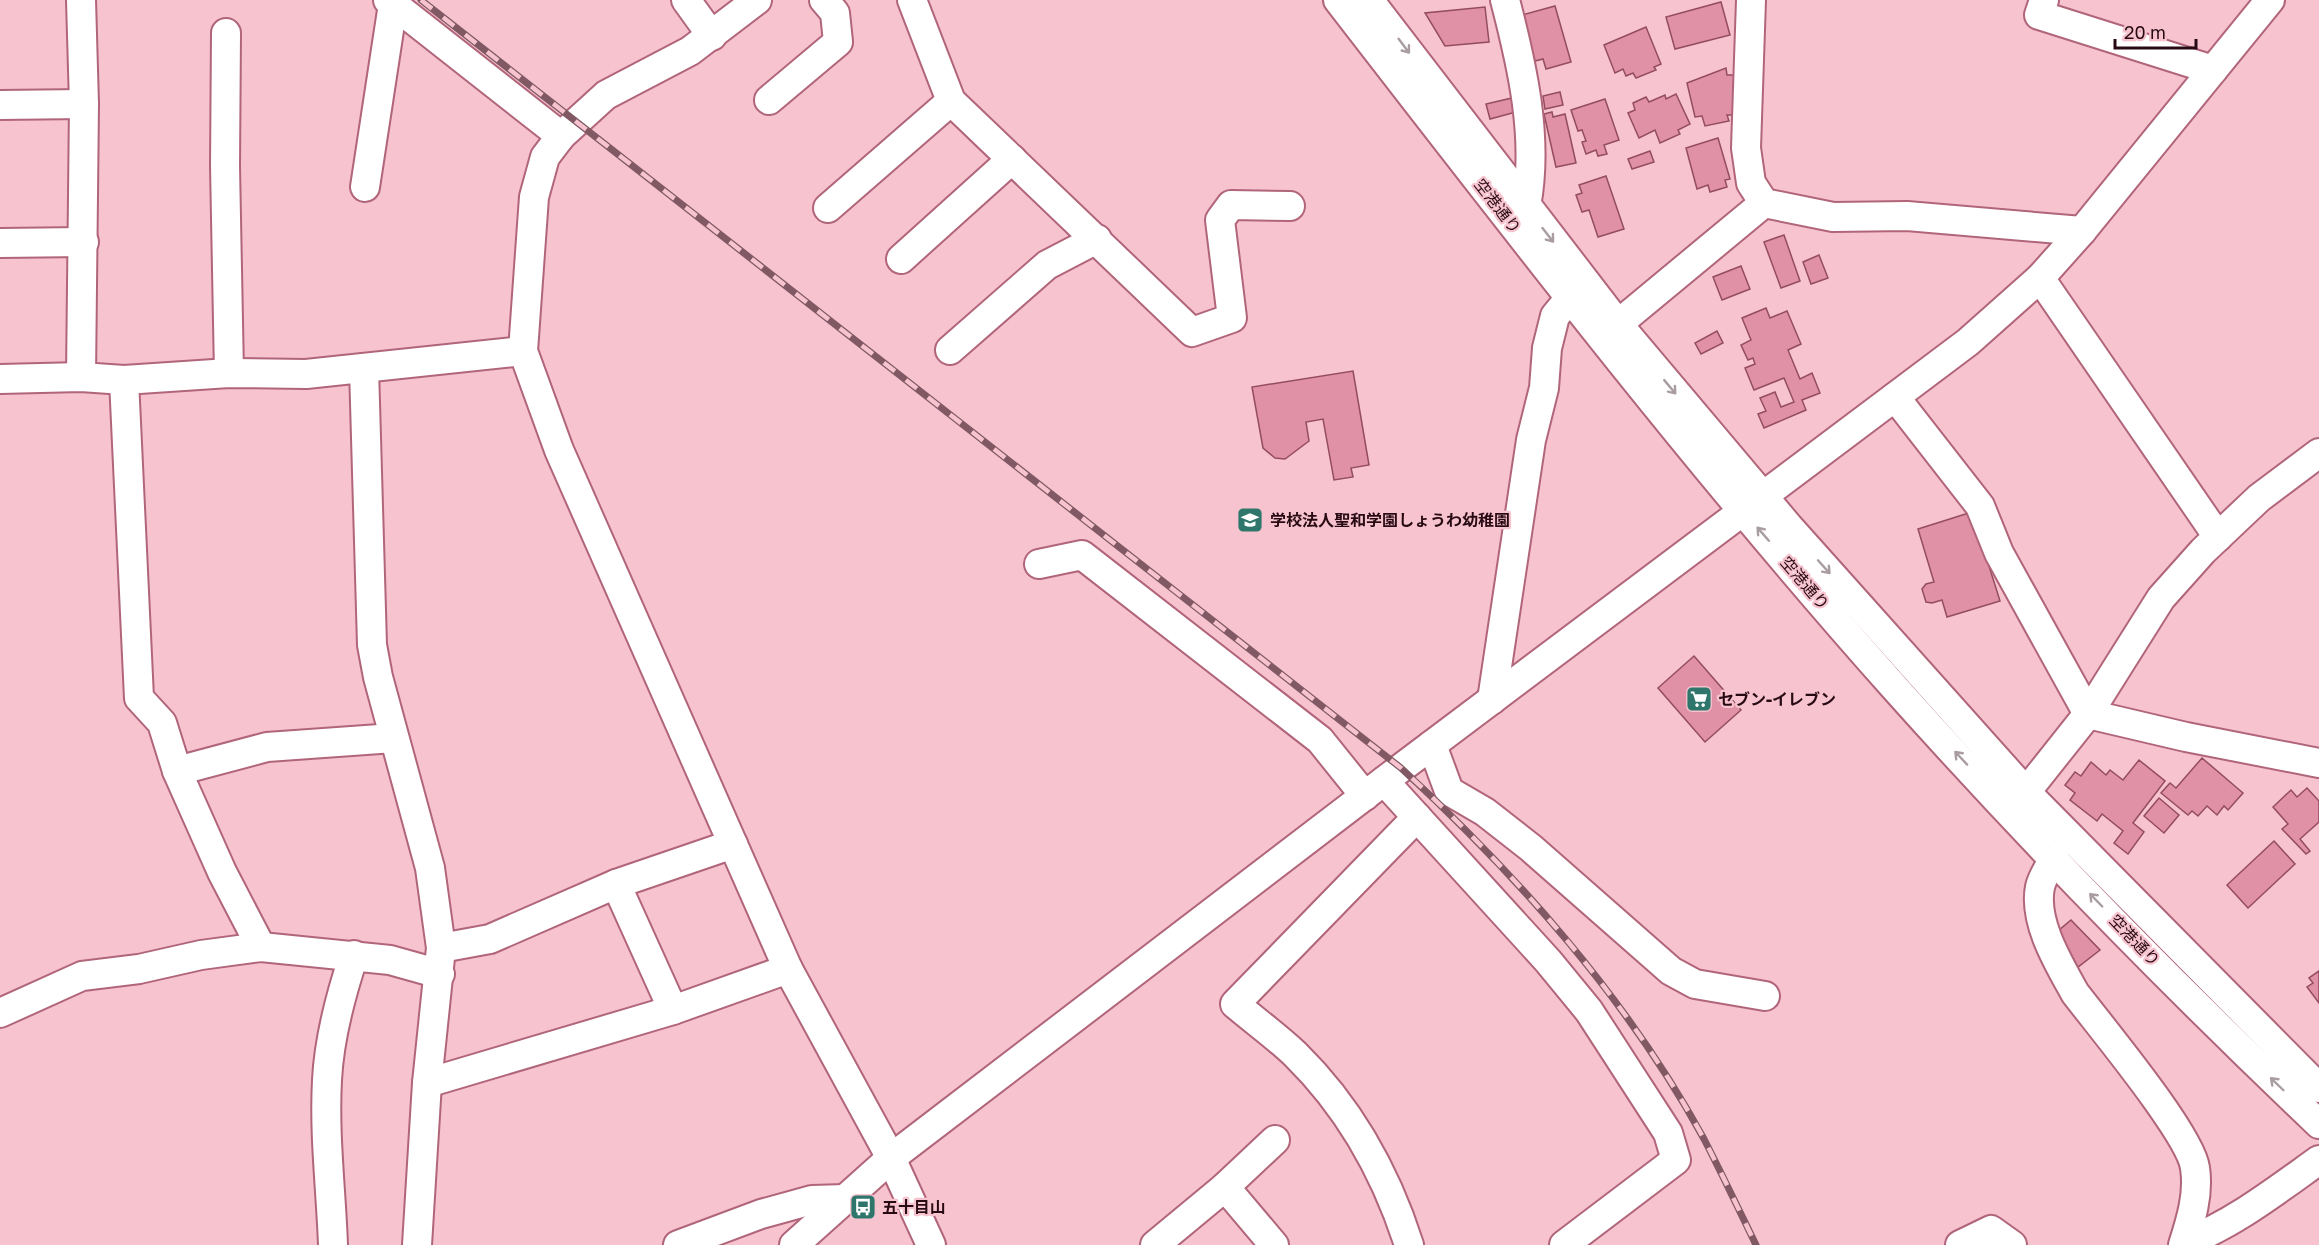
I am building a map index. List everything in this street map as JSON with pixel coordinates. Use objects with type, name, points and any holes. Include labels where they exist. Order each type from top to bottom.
[{"type":"street","points":[[81,0],[84,104],[81,377]]},
{"type":"street","points":[[686,0],[712,36]]},
{"type":"street","points":[[757,0],[690,51],[606,95],[561,136],[545,156],[534,197],[523,351],[559,450],[788,969],[891,1158],[931,1245]]},
{"type":"street","points":[[769,100],[838,42],[835,13],[824,0]]},
{"type":"street","points":[[912,0],[951,101],[1192,332],[1232,318],[1220,220],[1231,205],[1290,206]]},
{"type":"street","name":"空港通り","points":[[1338,0],[1569,299],[1753,504],[2026,792],[2319,1088]]},
{"type":"street","name":"空港通り","points":[[1369,0],[1896,688],[2054,857],[2254,1063],[2319,1124]]},
{"type":"street","points":[[1506,0],[1517,45],[1527,112],[1532,175],[1526,206]]},
{"type":"street","points":[[1751,0],[1746,148],[1751,183],[1764,203],[1833,217],[1907,216],[2082,231]]},
{"type":"street","points":[[2044,0],[2039,15],[2213,70]]},
{"type":"street","points":[[794,1245],[891,1158],[1375,788],[1968,342],[2040,278],[2082,231],[2270,0]]},
{"type":"street","points":[[391,2],[561,136]]},
{"type":"street","points":[[365,187],[391,2]]},
{"type":"street","points":[[226,33],[225,166],[229,373]]},
{"type":"street","points":[[828,208],[951,101]]},
{"type":"street","points":[[0,105],[84,104]]},
{"type":"street","points":[[901,259],[1012,159]]},
{"type":"street","points":[[1618,324],[1764,203]]},
{"type":"street","points":[[950,351],[1047,265],[1097,239]]},
{"type":"street","points":[[0,243],[84,242]]},
{"type":"street","points":[[2040,278],[2218,537]]},
{"type":"street","points":[[1492,700],[1531,440],[1544,388],[1547,348],[1555,316],[1569,299]]},
{"type":"street","points":[[0,379],[81,377],[124,380],[229,373],[306,374],[523,351]]},
{"type":"street","points":[[364,368],[370,627],[378,678],[430,868],[441,961],[428,1083],[417,1245]]},
{"type":"street","points":[[124,380],[139,698],[162,723],[177,771],[222,872],[261,947]]},
{"type":"street","points":[[1894,397],[1980,506],[1999,553],[2088,714],[2186,737],[2319,763]]},
{"type":"street","points":[[2026,792],[2088,714],[2161,598],[2218,537],[2259,498],[2319,453]]},
{"type":"street","points":[[1039,564],[1082,555],[1320,740],[1375,788],[1417,817],[1548,961],[1589,1011],[1668,1134],[1676,1160],[1564,1245]]},
{"type":"street","points":[[177,771],[267,747],[394,738]]},
{"type":"street","points":[[1432,745],[1449,791],[1485,812],[1531,848],[1671,970],[1695,984],[1765,996]]},
{"type":"street","points":[[1409,1245],[1382,1175],[1332,1095],[1294,1053],[1235,1004],[1417,817]]},
{"type":"street","points":[[0,1013],[82,976],[139,969],[261,947],[390,960],[441,961],[616,884],[733,844]]},
{"type":"street","points":[[2054,857],[2040,885],[2038,905],[2046,932],[2063,972],[2075,993],[2169,1119],[2186,1145],[2195,1166],[2197,1196],[2183,1244]]},
{"type":"street","points":[[616,884],[673,1010]]},
{"type":"street","points":[[333,1245],[326,1128],[327,1080],[345,982],[354,955]]},
{"type":"street","points":[[428,1083],[673,1010],[788,969]]},
{"type":"street","points":[[1155,1245],[1225,1187],[1275,1140]]},
{"type":"street","points":[[2183,1244],[2204,1236],[2287,1184],[2319,1160]]},
{"type":"street","points":[[1225,1187],[1274,1245]]},
{"type":"street","points":[[678,1245],[761,1214],[812,1200],[845,1199]]},
{"type":"street","points":[[1960,1245],[1991,1230],[2012,1245]]},
{"type":"building","points":[[1721,2],[1730,35],[1675,49],[1666,17]]},
{"type":"building","points":[[1555,6],[1571,62],[1546,69],[1543,59],[1535,61],[1522,15]]},
{"type":"building","points":[[1485,7],[1489,42],[1445,46],[1425,13]]},
{"type":"building","points":[[1646,27],[1661,64],[1654,67],[1656,70],[1636,78],[1633,73],[1626,76],[1623,69],[1615,73],[1604,45]]},
{"type":"building","points":[[1726,68],[1727,75],[1734,75],[1736,115],[1727,115],[1729,121],[1705,126],[1702,116],[1695,117],[1687,83]]},
{"type":"building","points":[[1560,92],[1563,105],[1545,109],[1543,96]]},
{"type":"building","points":[[1676,94],[1690,124],[1678,130],[1680,134],[1660,143],[1655,130],[1639,138],[1628,113],[1635,110],[1633,103],[1646,97],[1649,102],[1665,95],[1666,99]]},
{"type":"building","points":[[1512,98],[1516,112],[1490,119],[1486,104]]},
{"type":"building","points":[[1605,99],[1619,140],[1604,145],[1607,154],[1598,156],[1596,150],[1586,154],[1582,142],[1586,141],[1582,130],[1578,131],[1571,110]]},
{"type":"building","points":[[1552,112],[1553,117],[1565,114],[1576,163],[1556,167],[1544,114]]},
{"type":"building","points":[[1718,138],[1730,179],[1725,180],[1727,187],[1710,192],[1708,185],[1697,189],[1686,148]]},
{"type":"building","points":[[1650,151],[1654,162],[1632,169],[1628,159]]},
{"type":"building","points":[[1606,176],[1624,229],[1598,237],[1589,210],[1582,212],[1576,195],[1582,193],[1579,185]]},
{"type":"building","points":[[1784,235],[1800,281],[1781,288],[1764,242]]},
{"type":"building","points":[[1819,255],[1828,278],[1811,284],[1803,262]]},
{"type":"building","points":[[1741,266],[1750,289],[1722,300],[1713,277]]},
{"type":"building","points":[[1766,308],[1770,318],[1787,311],[1801,344],[1788,350],[1800,379],[1812,373],[1820,393],[1802,400],[1806,410],[1764,428],[1758,414],[1766,411],[1760,398],[1775,392],[1781,407],[1794,402],[1784,378],[1754,390],[1745,368],[1755,364],[1753,358],[1748,360],[1741,345],[1751,340],[1742,318]]},
{"type":"building","points":[[1717,331],[1723,343],[1701,354],[1695,343]]},
{"type":"building","points":[[1353,371],[1369,465],[1351,468],[1353,477],[1334,480],[1323,419],[1306,422],[1309,441],[1285,459],[1275,458],[1263,448],[1252,387]]},
{"type":"building","points":[[1972,512],[2000,601],[1947,617],[1942,600],[1926,602],[1922,589],[1926,584],[1934,582],[1918,529]]},
{"type":"building","name":"セブン-イレブン","points":[[1694,656],[1741,710],[1705,742],[1658,688]]},
{"type":"building","points":[[2202,758],[2243,793],[2228,810],[2224,806],[2217,815],[2207,806],[2198,816],[2192,811],[2188,815],[2161,793],[2170,783],[2176,788]]},
{"type":"building","points":[[2139,760],[2165,781],[2133,823],[2144,832],[2128,854],[2114,843],[2123,831],[2102,814],[2097,821],[2070,800],[2075,793],[2065,785],[2075,772],[2081,776],[2091,762],[2106,775],[2110,770],[2123,780]]},
{"type":"building","points":[[2307,788],[2319,801],[2319,822],[2300,839],[2310,851],[2306,854],[2282,829],[2288,824],[2273,807],[2291,790],[2297,797]]},
{"type":"building","points":[[2159,798],[2179,815],[2164,833],[2144,816]]},
{"type":"building","points":[[2274,841],[2295,864],[2248,908],[2227,885]]},
{"type":"building","points":[[2071,920],[2100,950],[2078,967],[2058,931]]},
{"type":"building","points":[[2319,971],[2319,1003],[2307,987],[2313,983],[2309,978]]},
{"type":"railway","points":[[421,0],[1401,768],[1487,852],[1528,896],[1605,988],[1674,1087],[1704,1139],[1756,1245]]},
{"type":"place","name":"学校法人聖和学園しょうわ幼稚園","points":[[1250,520]]},
{"type":"place","name":"セブン-イレブン","points":[[1699,699]]},
{"type":"place","name":"五十目山","points":[[863,1207]]}]
